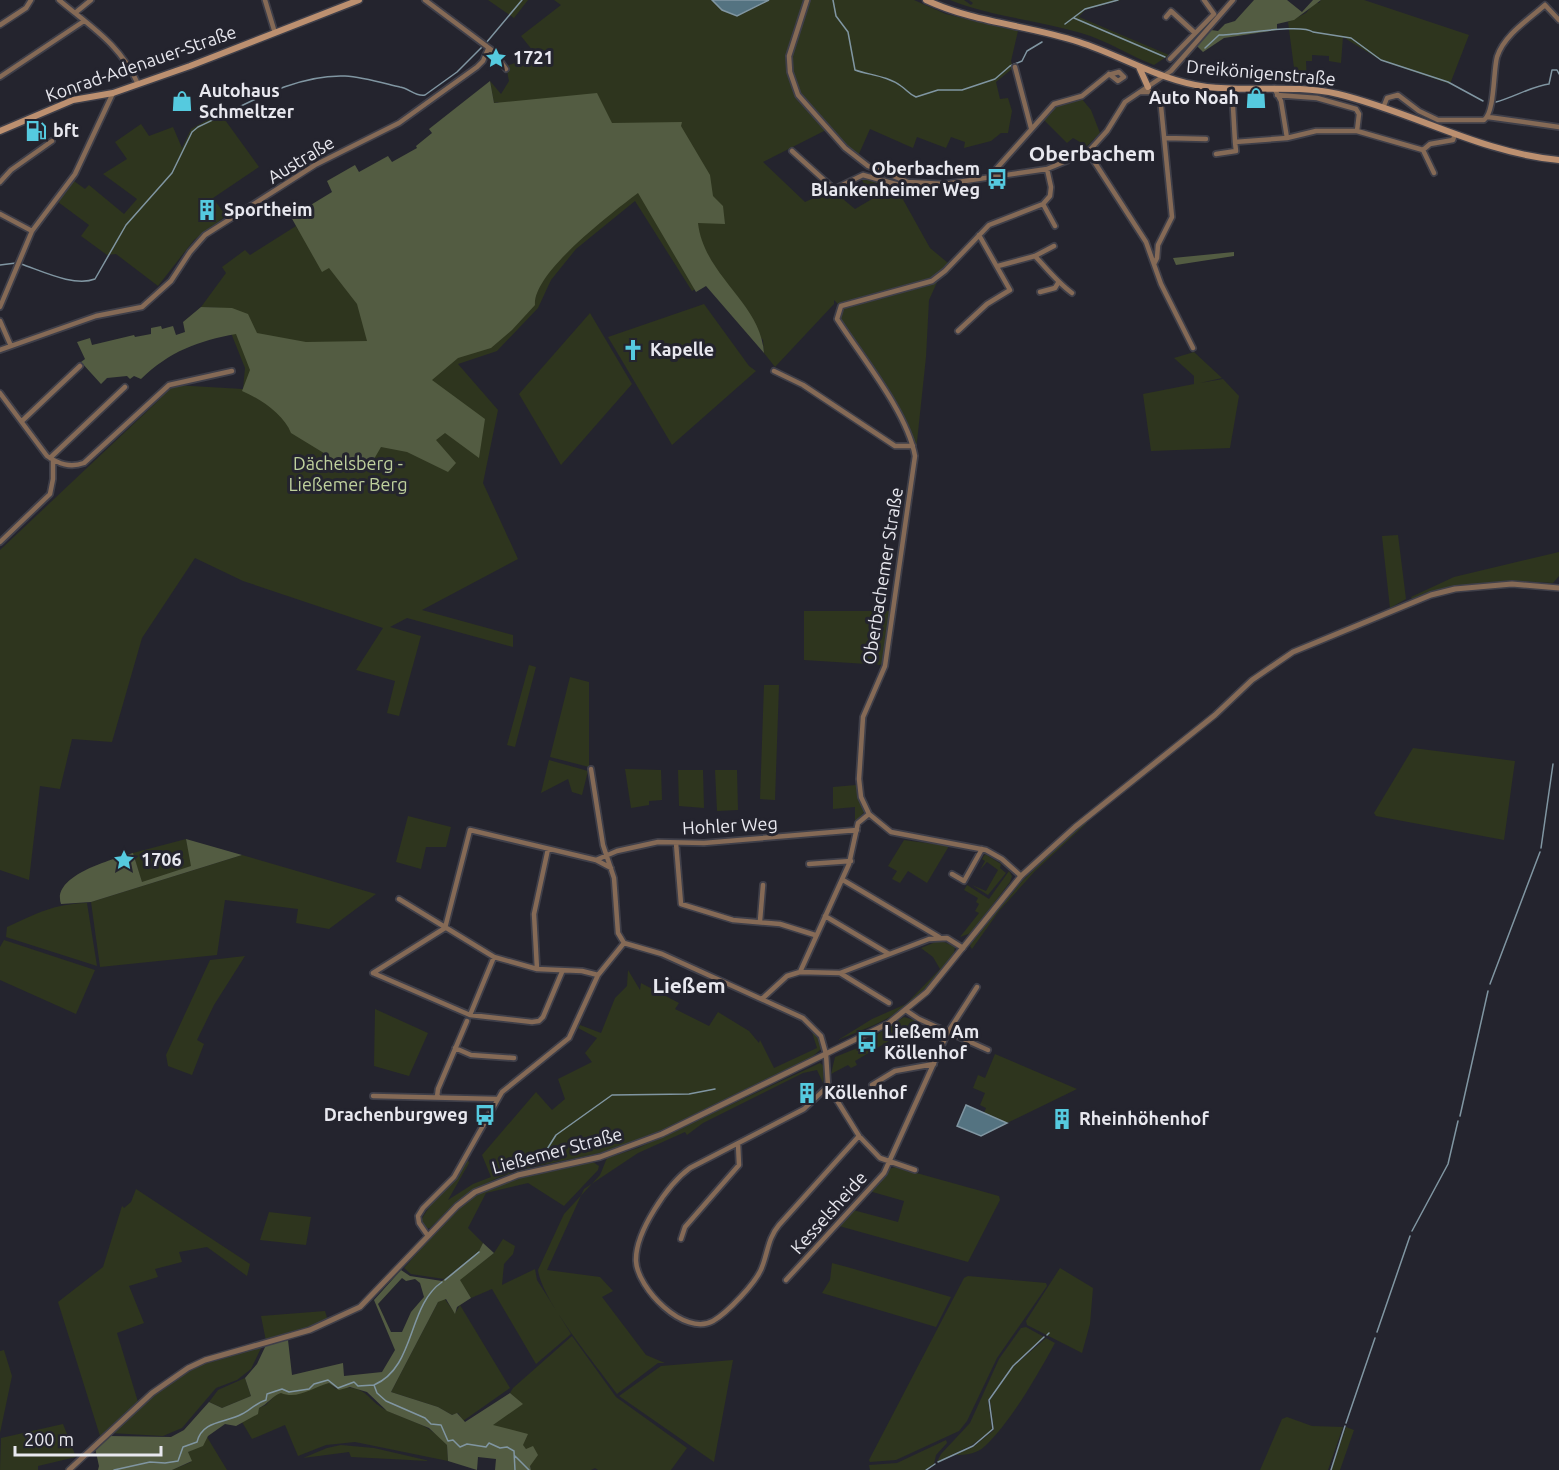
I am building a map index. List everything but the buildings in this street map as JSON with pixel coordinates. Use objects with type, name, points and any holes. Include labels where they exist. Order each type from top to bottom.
[{"type":"main road","name":"Konrad-Adenauer-Straße","points":[[0,131],[73,100],[113,93],[358,0]]},
{"type":"main road","points":[[926,0],[966,16],[1078,42],[1165,77]]},
{"type":"main road","points":[[1139,67],[1148,87]]},
{"type":"main road","name":"Dreikönigenstraße","points":[[1165,77],[1199,85],[1232,89],[1274,88],[1323,91],[1383,108],[1511,153],[1559,160]]},
{"type":"street","points":[[0,25],[26,8],[31,0]]},
{"type":"street","points":[[59,0],[113,44],[126,60],[138,84]]},
{"type":"street","points":[[75,13],[92,0]]},
{"type":"street","points":[[265,0],[275,33]]},
{"type":"street","points":[[425,0],[493,51],[506,69]]},
{"type":"street","points":[[807,0],[789,57],[790,72],[798,95],[857,159],[888,176],[915,183],[944,184],[1047,169],[1088,152],[1138,228],[1161,284],[1193,348]]},
{"type":"street","points":[[1204,0],[1218,17]]},
{"type":"street","points":[[1165,77],[1233,0]]},
{"type":"street","points":[[1488,117],[1498,54],[1513,33],[1544,2],[1559,20]]},
{"type":"street","points":[[1166,17],[1172,11],[1195,33]]},
{"type":"street","points":[[1170,59],[1214,14]]},
{"type":"street","points":[[0,77],[84,21]]},
{"type":"street","name":"Austraße","points":[[0,350],[96,316],[142,307],[171,281],[190,252],[206,235],[315,165],[399,123],[477,67],[483,61],[487,48]]},
{"type":"street","points":[[1016,67],[1031,128]]},
{"type":"street","points":[[994,177],[997,168],[1054,104],[1082,96],[1109,74]]},
{"type":"street","name":"Dreikönigenstraße","points":[[1088,152],[1125,102],[1165,77]]},
{"type":"street","points":[[1274,88],[1281,101],[1287,138]]},
{"type":"street","points":[[1216,154],[1236,151],[1232,89]]},
{"type":"street","points":[[1139,92],[1159,93],[1166,138],[1172,217],[1158,245],[1154,264]]},
{"type":"street","points":[[0,307],[32,231],[75,174],[113,93]]},
{"type":"street","points":[[1277,95],[1317,98],[1356,109],[1359,114],[1357,131]]},
{"type":"street","points":[[1383,108],[1387,98],[1394,95],[1402,97],[1419,111],[1438,120],[1477,122],[1488,117],[1559,127]]},
{"type":"street","points":[[1235,142],[1287,138],[1316,131],[1357,131],[1423,150],[1434,173]]},
{"type":"street","points":[[1423,150],[1430,144],[1453,140],[1455,134]]},
{"type":"street","points":[[1166,138],[1206,139]]},
{"type":"street","points":[[0,182],[11,170],[52,141]]},
{"type":"street","points":[[792,151],[834,189],[864,175],[910,188],[915,183]]},
{"type":"street","points":[[774,371],[802,386],[895,446],[913,446],[900,416],[837,319],[837,312],[841,306],[932,280],[945,271],[996,221],[1043,204],[1050,196],[1051,187],[1047,169]]},
{"type":"street","points":[[1043,204],[1055,226]]},
{"type":"street","points":[[0,214],[32,231]]},
{"type":"street","points":[[958,331],[987,304],[1010,290],[980,235]]},
{"type":"street","points":[[998,266],[1035,256],[1054,246]]},
{"type":"street","points":[[1035,256],[1055,275],[1058,283],[1072,293]]},
{"type":"street","points":[[1040,292],[1055,288],[1058,283]]},
{"type":"street","points":[[0,321],[11,346]]},
{"type":"street","points":[[22,421],[80,366]]},
{"type":"street","points":[[0,393],[51,459],[63,465],[81,464],[169,385],[232,371]]},
{"type":"street","points":[[51,459],[125,387]]},
{"type":"street","name":"Oberbachemer Straße","points":[[869,814],[859,786],[863,717],[885,666],[915,459],[913,446]]},
{"type":"street","points":[[0,542],[50,494],[53,479],[51,459]]},
{"type":"street","name":"Ließemer Straße","points":[[69,1470],[137,1406],[188,1368],[205,1360],[310,1330],[360,1307],[457,1206],[476,1192],[497,1181],[633,1146],[662,1134],[863,1037],[907,1011],[942,976],[1021,876],[1092,812],[1208,721],[1252,680],[1293,652],[1431,595],[1455,589],[1512,584],[1559,588]]},
{"type":"street","points":[[591,769],[606,854],[611,868],[618,933],[624,943],[662,954],[803,1017],[821,1036],[826,1053],[828,1086],[859,1136],[872,1152],[889,1162],[915,1170]]},
{"type":"street","points":[[800,972],[815,935],[851,861],[858,823],[869,814],[885,828],[898,835],[982,849],[1002,859],[1021,876]]},
{"type":"street","points":[[562,972],[539,1021],[469,1018],[373,973],[446,928],[470,830],[596,860],[611,868]]},
{"type":"street","name":"Hohler Weg","points":[[596,860],[606,854],[658,842],[716,843],[857,830]]},
{"type":"street","points":[[676,843],[681,904],[733,920],[780,924],[815,935]]},
{"type":"street","points":[[537,969],[534,914],[548,849]]},
{"type":"street","points":[[952,874],[964,881],[982,849]]},
{"type":"street","points":[[810,864],[851,861]]},
{"type":"street","points":[[843,880],[940,937],[953,940],[963,948]]},
{"type":"street","points":[[760,921],[763,885]]},
{"type":"street","points":[[399,899],[494,957],[537,969],[562,972],[582,971],[598,975]]},
{"type":"street","points":[[825,916],[889,954]]},
{"type":"street","points":[[763,998],[787,976],[800,972],[840,973],[940,937]]},
{"type":"street","points":[[428,1236],[421,1229],[418,1216],[423,1208],[454,1177],[502,1092],[569,1038],[598,975],[624,943]]},
{"type":"street","points":[[437,1097],[438,1089],[494,957]]},
{"type":"street","points":[[840,973],[889,1003]]},
{"type":"street","name":"Kesselsheide","points":[[786,1280],[884,1173],[948,1032],[977,987]]},
{"type":"street","points":[[907,1011],[988,1050]]},
{"type":"street","points":[[455,1048],[471,1055],[514,1058]]},
{"type":"street","points":[[872,1085],[895,1071],[934,1064]]},
{"type":"street","points":[[828,1086],[804,1109],[690,1168],[676,1179],[638,1241],[636,1266],[644,1285],[675,1315],[693,1324],[712,1322],[724,1313],[758,1276],[770,1238],[776,1228],[859,1136]]},
{"type":"street","points":[[373,1096],[497,1100]]},
{"type":"street","points":[[681,1239],[685,1227],[739,1165],[738,1144]]},
{"type":"green space","points":[[488,0],[528,0],[514,18]]},
{"type":"green space","name":"Dächelsberg - Ließemer Berg","points":[[554,0],[914,0],[946,14],[1018,31],[1011,61],[1013,68],[996,82],[1000,99],[1008,98],[1012,111],[1008,133],[1001,133],[991,141],[964,148],[965,142],[951,137],[946,148],[917,137],[913,148],[870,129],[858,156],[830,128],[763,162],[805,202],[832,190],[855,209],[872,199],[860,176],[896,187],[930,248],[948,263],[929,279],[915,285],[839,305],[834,300],[834,304],[775,367],[764,353],[763,340],[707,282],[692,291],[635,201],[576,249],[551,280],[538,308],[497,351],[458,364],[498,410],[483,483],[518,559],[422,610],[513,635],[513,647],[407,618],[390,627],[421,636],[399,716],[387,713],[395,681],[356,670],[383,628],[243,581],[195,558],[142,638],[112,742],[72,739],[60,789],[40,786],[29,880],[0,870],[0,550],[160,399],[160,395],[174,385],[243,389],[245,368],[221,308],[201,307],[226,273],[222,267],[245,250],[250,255],[296,226],[298,230],[499,102],[494,103],[490,81],[501,94],[509,81],[506,66],[537,56],[521,36],[561,5]]},
{"type":"green space","points":[[950,0],[964,0],[971,5],[973,3],[969,0],[1121,0],[1085,10],[1079,17],[1169,55],[1154,65],[1081,33],[966,6]]},
{"type":"green space","points":[[1254,0],[1287,0],[1302,12],[1313,0],[1321,0],[1294,20],[1277,24],[1277,30],[1224,38],[1203,52],[1197,46],[1211,30],[1218,31],[1225,24],[1235,21]]},
{"type":"green space","points":[[1321,0],[1364,0],[1469,35],[1450,84],[1382,61],[1343,37],[1341,63],[1329,61],[1329,56],[1312,55],[1312,61],[1306,61],[1307,83],[1296,83],[1288,22],[1306,13],[1315,2],[1319,3]]},
{"type":"green space","points":[[490,81],[494,103],[597,93],[612,123],[682,122],[681,126],[710,175],[713,196],[723,206],[725,224],[698,223],[702,242],[710,259],[753,319],[761,335],[764,353],[706,286],[696,292],[638,193],[594,228],[560,261],[546,277],[538,292],[535,305],[512,330],[491,348],[458,358],[432,380],[485,419],[479,458],[445,433],[436,440],[456,463],[448,472],[407,452],[381,447],[370,466],[355,463],[350,469],[291,433],[288,426],[271,408],[242,391],[250,370],[236,334],[209,340],[174,354],[141,379],[134,376],[130,379],[127,376],[107,378],[101,384],[81,362],[85,359],[77,342],[90,338],[92,345],[134,335],[135,337],[151,334],[151,328],[161,326],[162,329],[173,326],[176,335],[185,332],[183,322],[201,307],[232,308],[248,314],[257,333],[306,342],[367,341],[357,304],[329,268],[322,272],[291,217],[332,192],[327,181],[355,165],[359,172],[388,156],[392,162],[417,148],[416,146],[432,133],[429,129]]},
{"type":"green space","points":[[1081,98],[1091,110],[1100,133],[1087,146],[1073,138],[1067,143],[1042,118],[1056,105]]},
{"type":"green space","points":[[220,113],[259,167],[213,198],[226,216],[194,240],[158,286],[116,254],[107,255],[81,236],[89,225],[58,202],[74,181],[85,189],[89,185],[124,214],[137,199],[103,174],[127,159],[115,142],[141,124],[149,136],[173,127],[182,148],[191,129]]},
{"type":"green space","points":[[1234,252],[1234,256],[1176,265],[1173,258]]},
{"type":"green space","points":[[939,278],[929,300],[926,357],[916,451],[910,428],[839,319],[843,308],[923,287]]},
{"type":"green space","points":[[704,304],[749,366],[756,371],[672,445],[608,337]]},
{"type":"green space","points":[[590,313],[632,384],[561,465],[519,394]]},
{"type":"green space","points":[[1194,352],[1222,378],[1200,383],[1223,379],[1239,396],[1230,448],[1151,451],[1143,394],[1194,384],[1194,376],[1174,358]]},
{"type":"green space","points":[[1398,535],[1406,599],[1390,608],[1382,536]]},
{"type":"green space","points":[[1559,552],[1559,576],[1553,583],[1518,581],[1454,586],[1412,599],[1411,597],[1454,577]]},
{"type":"green space","points":[[804,611],[890,611],[883,665],[804,660]]},
{"type":"green space","points":[[529,665],[536,667],[515,747],[507,745]]},
{"type":"green space","points":[[570,677],[589,682],[589,767],[550,757]]},
{"type":"green space","points":[[764,685],[779,685],[775,800],[760,799]]},
{"type":"green space","points":[[1413,748],[1515,761],[1504,840],[1376,816],[1374,813]]},
{"type":"green space","points":[[549,760],[588,771],[582,795],[572,792],[568,779],[541,793]]},
{"type":"green space","points":[[625,769],[661,770],[662,800],[649,801],[649,805],[631,808]]},
{"type":"green space","points":[[678,770],[703,770],[704,808],[679,806]]},
{"type":"green space","points":[[715,770],[737,770],[738,810],[717,811]]},
{"type":"green space","points":[[856,785],[864,812],[855,823],[855,807],[833,809],[833,787]]},
{"type":"green space","points":[[1091,815],[1086,824],[1035,871],[999,911],[972,949],[970,946],[972,942],[1022,881]]},
{"type":"green space","points":[[408,816],[451,827],[446,847],[426,847],[421,869],[396,862]]},
{"type":"green space","points":[[186,839],[192,866],[142,883],[133,853]]},
{"type":"green space","points":[[186,839],[242,855],[91,902],[61,904],[60,894],[65,885],[74,877],[99,864],[133,853],[142,882],[191,866]]},
{"type":"green space","points":[[904,840],[949,846],[927,883],[908,871],[900,883],[892,879],[897,871],[888,866]]},
{"type":"green space","points":[[985,854],[1001,864],[1000,868],[1006,873],[988,895],[972,885],[986,891],[998,870],[987,862],[980,870],[985,861],[982,859]]},
{"type":"green space","points":[[242,855],[376,894],[329,929],[296,923],[298,909],[225,900],[217,955],[100,967],[91,902]]},
{"type":"green space","points":[[1009,871],[1012,876],[1010,882],[971,933],[960,937],[979,913],[975,911],[979,904],[976,902],[978,898],[964,890],[967,885],[989,899]]},
{"type":"green space","points":[[87,903],[97,966],[6,937],[7,927],[37,914],[55,907]]},
{"type":"green space","points":[[4,940],[95,970],[76,1014],[0,980],[0,947]]},
{"type":"green space","points":[[940,940],[955,947],[953,955],[915,999],[893,1015],[838,1040],[872,1019],[906,1004],[940,969],[933,957],[921,948]]},
{"type":"green space","points":[[245,956],[214,1005],[197,1040],[204,1044],[192,1075],[168,1066],[166,1055],[210,960]]},
{"type":"green space","points":[[628,970],[640,990],[641,983],[679,1003],[675,1009],[709,1026],[718,1012],[749,1031],[759,1043],[760,1040],[774,1068],[817,1048],[811,1029],[820,1040],[821,1049],[812,1057],[723,1103],[632,1144],[614,1150],[540,1165],[487,1183],[450,1209],[430,1228],[425,1229],[421,1222],[423,1217],[468,1160],[469,1163],[448,1200],[473,1184],[491,1177],[482,1155],[536,1092],[552,1110],[565,1099],[558,1079],[592,1062],[585,1053],[597,1038],[578,1028],[580,1025],[601,1033],[615,998],[627,986]]},
{"type":"green space","points":[[375,1009],[428,1033],[409,1076],[374,1066]]},
{"type":"green space","points":[[904,1017],[921,1022],[855,1061],[857,1065],[851,1068],[848,1065],[831,1074],[835,1057],[870,1043],[879,1033]]},
{"type":"green space","points":[[995,1054],[1077,1089],[1007,1123],[984,1113],[986,1108],[980,1105],[985,1093],[973,1088],[978,1075],[985,1078]]},
{"type":"green space","points":[[820,1063],[824,1066],[823,1083],[817,1070],[803,1073],[703,1123],[687,1135],[685,1132],[638,1153],[592,1184],[600,1175],[607,1158],[638,1148]]},
{"type":"green space","points":[[593,1162],[599,1166],[598,1170],[564,1206],[528,1183],[486,1193],[468,1228],[483,1243],[479,1251],[444,1279],[411,1274],[404,1268],[450,1216],[480,1192],[527,1175]]},
{"type":"green space","points":[[895,1167],[999,1196],[1000,1200],[968,1262],[839,1226],[853,1210],[898,1222],[904,1201],[869,1191],[889,1169]]},
{"type":"green space","points":[[136,1189],[250,1264],[247,1276],[207,1247],[179,1252],[182,1262],[155,1269],[158,1277],[129,1286],[144,1323],[117,1333],[138,1402],[100,1436],[58,1302],[103,1267],[122,1206],[124,1208],[131,1202]]},
{"type":"green space","points":[[581,1196],[547,1270],[600,1277],[613,1291],[602,1297],[646,1355],[665,1363],[658,1363],[617,1394],[559,1315],[549,1299],[538,1270],[564,1214]]},
{"type":"green space","points":[[269,1212],[311,1217],[306,1245],[260,1240]]},
{"type":"green space","points":[[503,1239],[515,1246],[513,1254],[504,1264],[502,1285],[535,1269],[537,1280],[571,1334],[536,1364],[492,1289],[471,1298],[459,1280],[494,1253]]},
{"type":"green space","points":[[483,1243],[494,1253],[460,1280],[471,1298],[457,1307],[455,1314],[446,1299],[438,1302],[391,1392],[438,1407],[452,1415],[457,1413],[465,1422],[510,1393],[523,1404],[493,1425],[528,1434],[523,1445],[526,1449],[533,1446],[538,1455],[530,1466],[531,1470],[495,1470],[496,1459],[478,1457],[477,1470],[448,1461],[447,1445],[429,1428],[387,1411],[367,1392],[350,1387],[339,1390],[329,1383],[299,1394],[278,1394],[259,1408],[258,1414],[236,1426],[225,1424],[208,1436],[203,1446],[188,1452],[192,1461],[172,1470],[98,1470],[95,1448],[108,1436],[171,1437],[184,1430],[209,1402],[222,1408],[251,1396],[245,1378],[257,1364],[266,1345],[288,1340],[292,1375],[343,1363],[344,1376],[382,1372],[395,1350],[374,1300],[401,1270],[410,1276],[442,1281],[479,1251]],"holes":[[[402,1278],[406,1281],[415,1279],[420,1283],[424,1297],[411,1312],[402,1332],[391,1332],[378,1304]]]},
{"type":"green space","points":[[832,1263],[951,1297],[936,1327],[822,1293],[830,1280]]},
{"type":"green space","points":[[1060,1268],[1093,1288],[1090,1324],[1082,1353],[1027,1325],[1026,1321]]},
{"type":"green space","points":[[968,1276],[1046,1283],[1047,1286],[997,1358],[967,1421],[959,1431],[896,1460],[870,1462],[869,1460],[964,1278]]},
{"type":"green space","points":[[444,1298],[455,1313],[460,1305],[510,1388],[463,1421],[458,1413],[452,1415],[438,1407],[391,1392],[438,1302]]},
{"type":"green space","points":[[325,1311],[328,1321],[266,1341],[261,1316]]},
{"type":"green space","points":[[1026,1327],[1044,1337],[1012,1366],[988,1400],[992,1430],[972,1445],[937,1462],[941,1454],[970,1423],[999,1359],[1021,1328]]},
{"type":"green space","points":[[572,1336],[616,1397],[687,1448],[671,1470],[598,1470],[595,1468],[591,1470],[531,1470],[526,1449],[492,1425],[522,1404],[510,1393],[513,1388]]},
{"type":"green space","points":[[1046,1338],[1055,1343],[1005,1424],[982,1449],[971,1454],[955,1455],[973,1447],[994,1430],[990,1400],[1013,1367]]},
{"type":"green space","points":[[262,1346],[251,1369],[237,1380],[216,1388],[182,1428],[163,1436],[110,1433],[153,1395],[195,1367]]},
{"type":"green space","points":[[4,1350],[12,1376],[0,1433],[0,1351]]},
{"type":"green space","points":[[733,1360],[714,1462],[619,1396],[661,1366]]},
{"type":"green space","points":[[245,1378],[251,1396],[222,1408],[209,1402],[218,1390]]},
{"type":"green space","points":[[329,1383],[336,1389],[355,1388],[388,1411],[420,1424],[434,1433],[447,1445],[448,1461],[355,1442],[326,1445],[298,1456],[285,1425],[252,1439],[242,1422],[257,1414],[259,1408],[266,1405],[276,1394]]},
{"type":"green space","points":[[1287,1417],[1312,1426],[1343,1427],[1328,1470],[1260,1470],[1282,1419]]},
{"type":"green space","points":[[63,1424],[76,1457],[38,1466],[38,1470],[0,1470],[1,1438]]},
{"type":"green space","points":[[1346,1427],[1354,1430],[1340,1470],[1331,1470]]},
{"type":"green space","points":[[207,1437],[227,1470],[172,1470],[191,1462],[188,1452],[198,1447]]},
{"type":"green space","points":[[946,1440],[947,1443],[936,1455],[934,1464],[925,1470],[870,1470],[869,1465],[897,1463]]},
{"type":"green space","points":[[341,1445],[374,1448],[430,1461],[351,1457],[349,1452],[303,1458]]},
{"type":"water","points":[[712,0],[769,0],[737,16],[722,10]]},
{"type":"water","points":[[966,1105],[1007,1123],[981,1136],[957,1126]]},
{"type":"waterway","points":[[486,43],[522,0]]},
{"type":"waterway","points":[[833,0],[836,16],[848,32],[855,70],[890,80],[916,97],[938,90],[962,90],[995,79],[1010,66],[1022,61],[1027,51],[1042,42]]},
{"type":"waterway","points":[[1065,24],[1085,9],[1118,0]]},
{"type":"waterway","points":[[1074,18],[1165,57]]},
{"type":"waterway","points":[[1205,48],[1219,35],[1283,29],[1306,30],[1351,38],[1381,60],[1448,82],[1483,101]]},
{"type":"waterway","points":[[21,264],[68,280],[95,279],[126,225],[172,173],[192,132],[251,101],[307,80],[345,76],[380,82],[418,95],[425,95],[457,72],[483,46]]},
{"type":"waterway","points":[[1496,102],[1549,84],[1552,70],[1557,70],[1559,74]]},
{"type":"waterway","points":[[0,265],[16,263]]},
{"type":"waterway","points":[[1541,848],[1553,764]]},
{"type":"waterway","points":[[1490,984],[1540,852]]},
{"type":"waterway","points":[[1460,1116],[1488,991]]},
{"type":"waterway","points":[[539,1162],[556,1135],[612,1095],[689,1094],[715,1089]]},
{"type":"waterway","points":[[1412,1231],[1448,1164],[1458,1121]]},
{"type":"waterway","points":[[1377,1332],[1410,1236]]},
{"type":"waterway","points":[[445,1280],[479,1252]]},
{"type":"waterway","points":[[374,1385],[388,1376],[397,1365],[423,1306],[442,1282]]},
{"type":"waterway","points":[[938,1462],[973,1446],[993,1429],[989,1400],[1013,1366],[1044,1337]]},
{"type":"waterway","points":[[1346,1423],[1375,1338]]},
{"type":"waterway","points":[[114,1470],[150,1462],[178,1461],[183,1447],[197,1442],[209,1426],[236,1417],[266,1400],[267,1394],[282,1389],[289,1392],[309,1389],[314,1384],[328,1380],[338,1388],[354,1382],[358,1386],[374,1385],[377,1393],[386,1401],[425,1418],[431,1424],[441,1425],[448,1441],[453,1440],[460,1447],[467,1444],[486,1447],[489,1443],[500,1448],[507,1447],[514,1451],[515,1470]]},
{"type":"waterway","points":[[1331,1470],[1345,1426]]},
{"type":"waterway","points":[[515,1456],[529,1470]]},
{"type":"waterway","points":[[926,1470],[935,1464]]},
{"type":"place","name":"1721","points":[[496,58]]},
{"type":"place","name":"Auto Noah","points":[[1256,98]]},
{"type":"place","name":"Autohaus Schmeltzer","points":[[182,101]]},
{"type":"place","name":"bft","points":[[36,131]]},
{"type":"place","name":"Oberbachem Blankenheimer Weg","points":[[997,179]]},
{"type":"place","name":"Sportheim","points":[[207,210]]},
{"type":"place","name":"Kapelle","points":[[633,350]]},
{"type":"place","name":"1706","points":[[124,860]]},
{"type":"place","name":"Ließem Am Köllenhof","points":[[867,1042]]},
{"type":"place","name":"Köllenhof","points":[[807,1093]]},
{"type":"place","name":"Drachenburgweg","points":[[485,1115]]},
{"type":"place","name":"Rheinhöhenhof","points":[[1062,1119]]},
{"type":"district","name":"Oberbachem","points":[[1092,154]]},
{"type":"district","name":"Ließem","points":[[689,986]]}]
